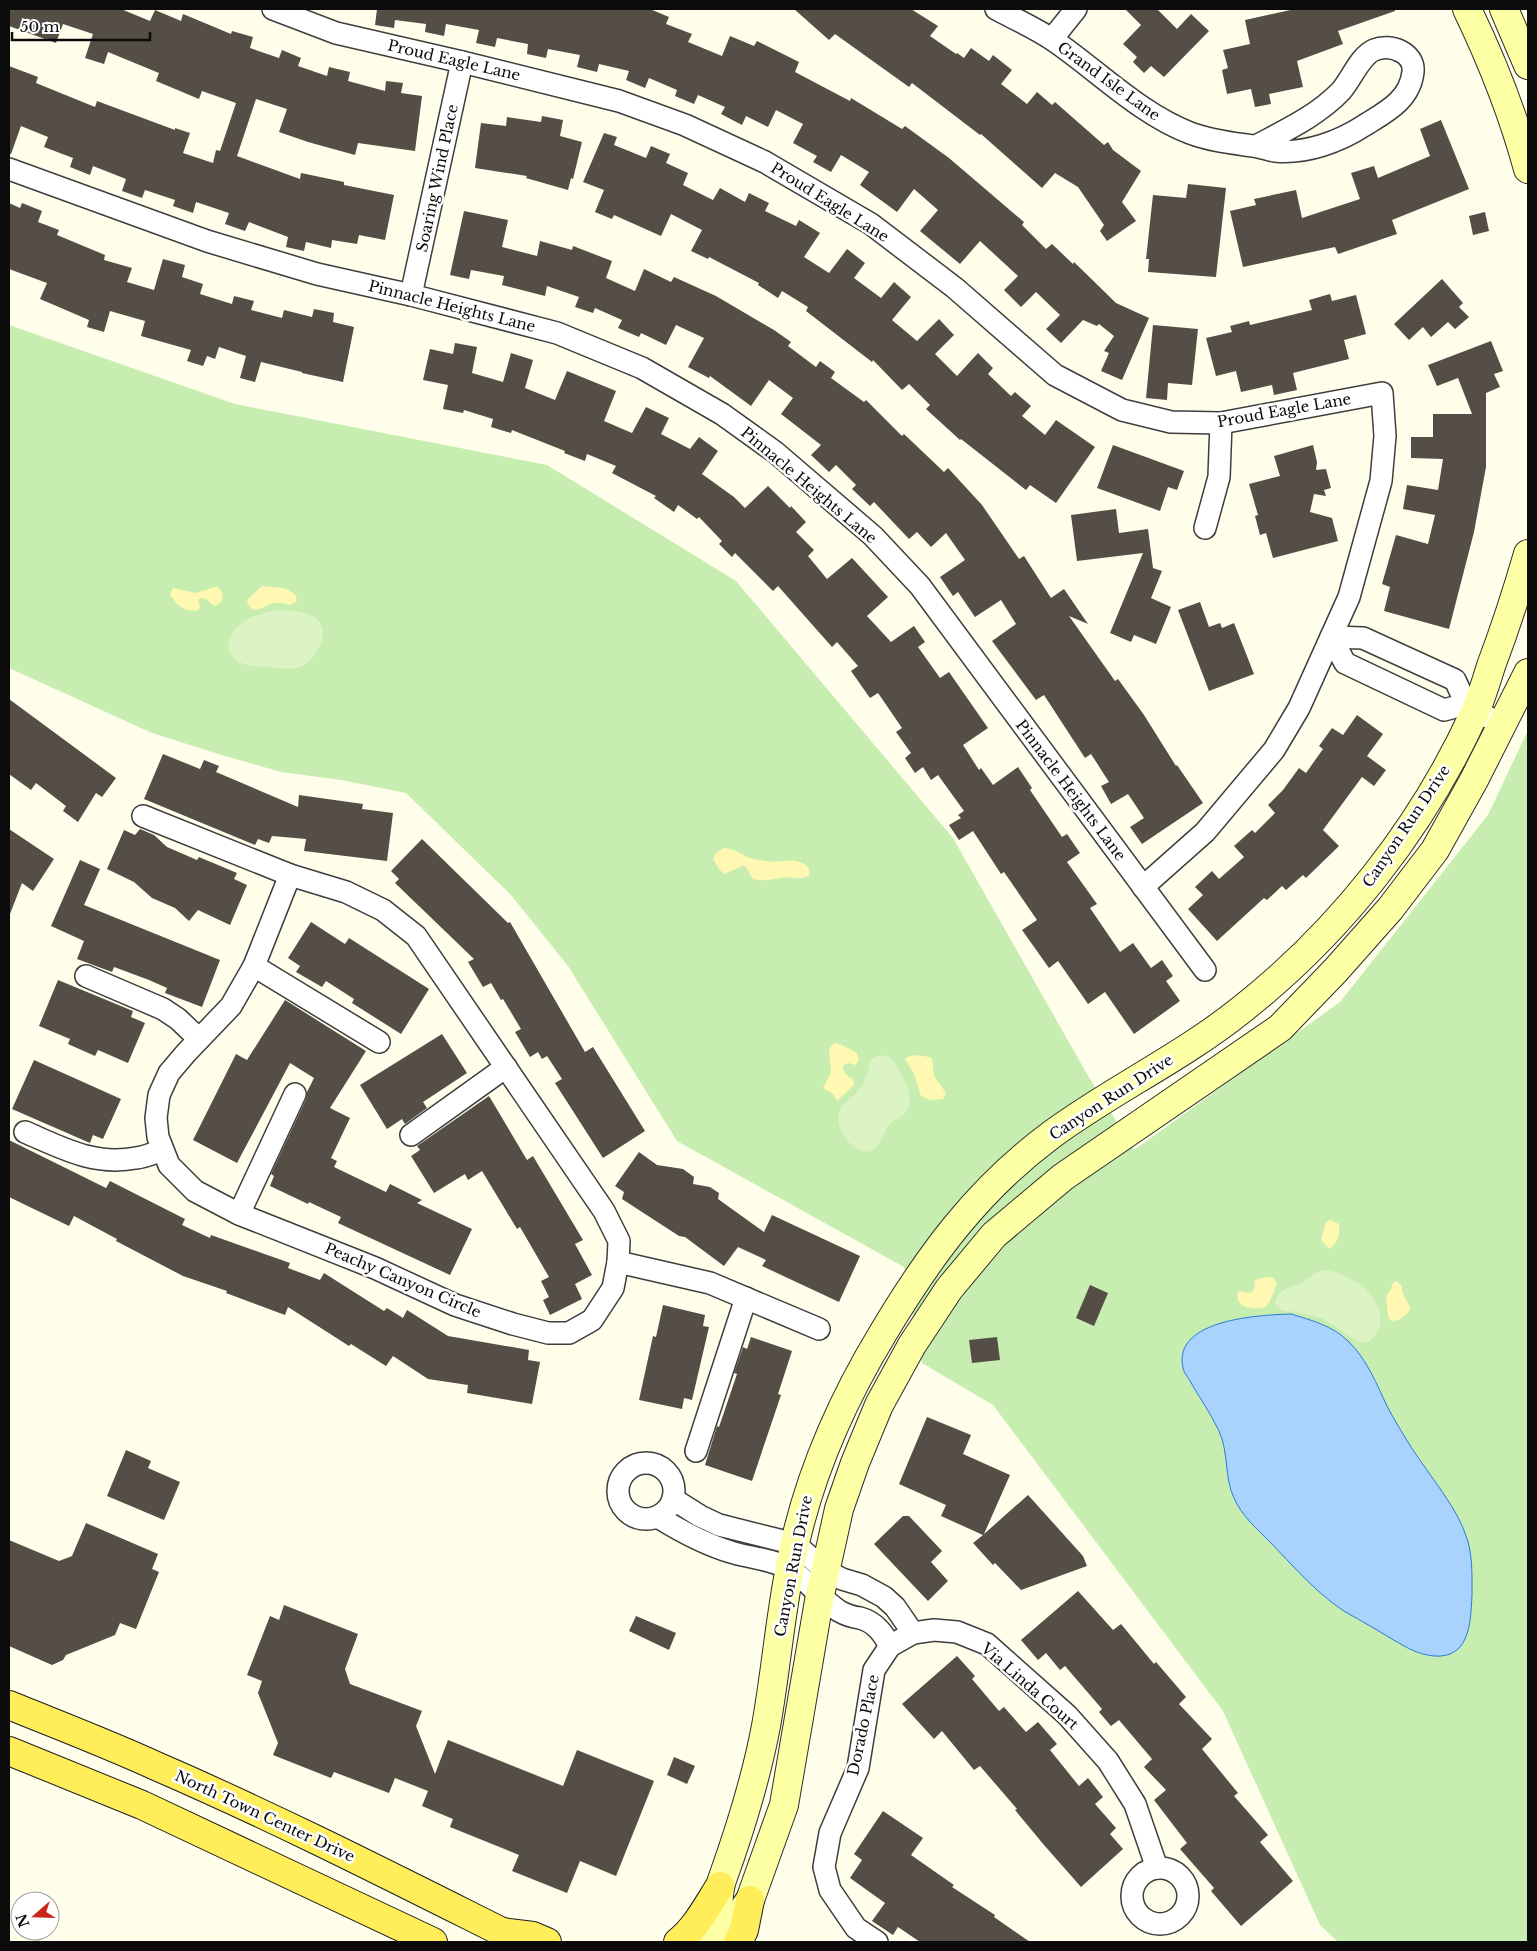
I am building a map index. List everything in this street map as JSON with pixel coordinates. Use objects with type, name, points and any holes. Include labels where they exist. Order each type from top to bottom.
[{"type":"main road","name":"North Town Center Drive","points":[[9,1705],[158,1766],[378,1869],[508,1937],[533,1936],[547,1942]]},
{"type":"main road","points":[[9,1751],[142,1805],[433,1942]]},
{"type":"main road","points":[[678,1942],[688,1934],[720,1886]]},
{"type":"main road","points":[[738,1942],[744,1930],[750,1900]]},
{"type":"street","name":"Proud Eagle Lane","points":[[273,9],[336,33],[619,101],[685,125],[765,162],[871,224],[955,288],[1055,376],[1122,410],[1171,422],[1221,423],[1382,392],[1385,436],[1381,481],[1349,597],[1331,637]]},
{"type":"street","name":"Grand Isle Lane","points":[[996,9],[1052,39],[1154,115],[1190,133],[1222,143],[1256,146],[1276,151],[1307,151],[1353,132],[1387,112],[1406,95],[1412,80],[1413,65],[1406,54],[1392,48],[1374,50],[1360,64],[1341,90],[1305,120],[1256,146]]},
{"type":"street","points":[[1052,39],[1076,9]]},
{"type":"street","points":[[1467,9],[1487,49],[1517,130],[1528,170]]},
{"type":"street","points":[[1504,9],[1528,65]]},
{"type":"street","name":"Soaring Wind Place","points":[[411,295],[462,62]]},
{"type":"street","name":"Pinnacle Heights Lane","points":[[9,169],[207,241],[317,274],[411,295],[556,333],[642,368],[722,414],[775,452],[873,536],[920,586],[1205,970]]},
{"type":"street","points":[[1206,528],[1219,476],[1221,423]]},
{"type":"street","name":"Canyon Run Drive","points":[[724,1942],[731,1927],[750,1900],[784,1805],[807,1570],[809,1487],[838,1416],[855,1382],[930,1258],[956,1225],[1012,1167],[1048,1137],[1096,1104],[1207,1036],[1255,999],[1316,944],[1374,876],[1407,830],[1453,756],[1506,626],[1528,554]]},
{"type":"street","points":[[1143,887],[1205,832],[1274,750],[1299,708],[1331,637]]},
{"type":"street","points":[[1331,637],[1345,663],[1444,710],[1471,708]]},
{"type":"street","points":[[1331,637],[1363,638],[1455,680],[1471,708],[1503,726]]},
{"type":"street","name":"Canyon Run Drive","points":[[699,1942],[709,1930],[717,1910],[720,1886],[739,1834],[755,1777],[766,1725],[807,1570],[839,1509],[855,1463],[879,1406],[912,1346],[949,1289],[994,1234],[1063,1177],[1280,1028],[1335,971],[1390,909],[1435,850],[1503,726],[1528,673]]},
{"type":"street","name":"Peachy Canyon Circle","points":[[143,816],[290,875],[346,892],[383,910],[416,936],[604,1211],[619,1241],[618,1262],[613,1288],[592,1320],[569,1333],[548,1333],[513,1324],[456,1305],[375,1268],[239,1214],[195,1191],[169,1165],[158,1137],[156,1118],[159,1095],[169,1073],[231,1006],[254,966],[290,875]]},
{"type":"street","points":[[254,966],[379,1042]]},
{"type":"street","points":[[86,976],[164,1009],[178,1019],[199,1039]]},
{"type":"street","points":[[411,1135],[506,1067]]},
{"type":"street","points":[[239,1214],[295,1094]]},
{"type":"street","points":[[25,1132],[82,1156],[107,1161],[137,1158],[162,1150]]},
{"type":"street","points":[[618,1262],[710,1283],[819,1330]]},
{"type":"street","points":[[696,1451],[746,1298]]},
{"type":"street","points":[[640,1464],[659,1466],[672,1480],[674,1489],[673,1499],[658,1517],[642,1519],[635,1516],[623,1506],[620,1499],[619,1484],[626,1472],[640,1464]]},
{"type":"street","points":[[673,1499],[700,1516],[807,1570],[844,1614],[873,1624],[882,1633],[890,1646]]},
{"type":"street","points":[[658,1517],[709,1545],[862,1585],[884,1597],[895,1608],[913,1633]]},
{"type":"street","name":"Via Linda Court","points":[[913,1633],[934,1630],[957,1632],[987,1644],[1067,1715],[1108,1761],[1135,1804],[1157,1868]]},
{"type":"street","name":"Dorado Place","points":[[877,1942],[856,1928],[830,1890],[824,1867],[830,1833],[858,1768],[874,1670],[890,1646],[913,1633]]},
{"type":"green space","points":[[9,325],[235,404],[547,465],[736,581],[953,838],[1087,1074],[1134,1150],[1340,1002],[1488,815],[1528,730],[1528,1942],[1338,1942],[1320,1925],[1223,1711],[993,1405],[922,1363],[904,1267],[677,1141],[568,966],[511,895],[406,793],[341,780],[281,772],[225,756],[152,733],[9,668]]},
{"type":"green space","points":[[277,610],[306,613],[320,623],[322,638],[316,654],[304,665],[293,669],[249,666],[236,660],[229,648],[231,635],[235,629],[251,617]]},
{"type":"green space","points":[[880,1055],[890,1057],[903,1076],[909,1091],[909,1106],[904,1114],[888,1126],[877,1147],[865,1152],[859,1150],[848,1141],[840,1129],[838,1117],[844,1104],[863,1084],[871,1059]]},
{"type":"green space","points":[[1321,1270],[1347,1277],[1370,1294],[1378,1306],[1381,1318],[1378,1330],[1369,1342],[1359,1343],[1321,1318],[1298,1312],[1283,1311],[1275,1304],[1276,1298],[1283,1290],[1301,1283]]},
{"type":"sand","points":[[262,586],[284,588],[295,594],[297,601],[290,605],[282,603],[270,604],[254,610],[247,600]]},
{"type":"sand","points":[[218,587],[220,590],[222,601],[214,606],[206,599],[200,598],[198,600],[200,607],[198,610],[193,611],[181,607],[170,594],[173,588],[196,593]]},
{"type":"sand","points":[[724,848],[731,849],[756,860],[772,862],[798,861],[808,867],[810,875],[799,878],[757,880],[753,879],[746,867],[743,866],[724,874],[713,859],[716,853]]},
{"type":"sand","points":[[834,1043],[857,1053],[859,1059],[856,1065],[848,1063],[843,1065],[844,1072],[853,1079],[854,1084],[837,1101],[833,1094],[823,1088],[831,1072],[829,1049]]},
{"type":"sand","points":[[915,1055],[932,1059],[934,1076],[946,1093],[943,1099],[929,1100],[921,1096],[914,1074],[905,1059]]},
{"type":"sand","points":[[1331,1220],[1339,1224],[1339,1235],[1336,1242],[1329,1249],[1321,1240],[1326,1222]]},
{"type":"sand","points":[[1266,1277],[1274,1278],[1277,1284],[1269,1303],[1265,1307],[1250,1308],[1238,1301],[1238,1291],[1251,1293],[1254,1289],[1255,1280]]},
{"type":"sand","points":[[1397,1281],[1402,1286],[1403,1294],[1410,1309],[1402,1318],[1391,1321],[1388,1316],[1386,1296],[1393,1283]]},
{"type":"water","points":[[1291,1314],[1329,1327],[1355,1348],[1371,1373],[1403,1434],[1447,1498],[1460,1522],[1468,1540],[1471,1556],[1472,1596],[1467,1634],[1460,1647],[1454,1652],[1438,1656],[1413,1651],[1341,1609],[1311,1585],[1255,1528],[1234,1498],[1229,1482],[1222,1439],[1212,1418],[1184,1371],[1183,1352],[1191,1339],[1204,1330],[1221,1323],[1260,1316]]},
{"type":"building","points":[[9,9],[121,9],[150,21],[155,10],[181,21],[183,14],[231,34],[232,31],[253,37],[250,48],[279,58],[282,50],[301,58],[298,66],[327,76],[329,67],[350,72],[348,81],[385,91],[386,81],[403,83],[401,93],[422,96],[415,151],[358,143],[355,155],[308,142],[279,132],[287,109],[256,99],[237,156],[300,179],[301,173],[344,182],[344,185],[394,195],[385,240],[359,235],[357,244],[332,240],[331,248],[306,242],[304,251],[286,247],[288,237],[249,222],[245,231],[225,224],[229,213],[196,202],[193,213],[173,206],[175,200],[145,190],[142,198],[122,191],[126,179],[93,166],[90,175],[70,167],[73,158],[44,147],[48,137],[21,126],[11,154],[9,154],[9,66],[38,77],[36,83],[95,107],[97,101],[175,130],[175,128],[190,133],[183,153],[213,163],[216,150],[220,151],[236,103],[202,91],[199,99],[156,81],[159,73],[108,52],[104,64],[85,58],[93,34],[63,24],[56,43],[9,26]]},
{"type":"building","points":[[377,9],[650,9],[669,17],[666,24],[692,34],[688,42],[722,56],[730,36],[754,46],[757,41],[799,62],[795,72],[850,101],[851,98],[902,129],[905,126],[949,158],[1024,222],[1022,225],[1046,249],[1052,244],[1073,264],[1074,262],[1116,303],[1149,318],[1122,380],[1101,371],[1109,353],[1104,351],[1114,336],[1099,324],[1097,326],[1083,320],[1061,343],[1046,329],[1060,315],[1036,292],[1021,307],[1004,290],[1018,276],[980,241],[960,264],[920,231],[938,210],[914,189],[897,212],[860,185],[869,172],[841,155],[831,172],[813,162],[817,156],[793,143],[803,124],[776,110],[768,127],[746,116],[742,125],[721,114],[725,107],[698,95],[694,104],[675,96],[677,90],[649,78],[645,88],[626,80],[629,71],[599,64],[597,72],[577,67],[580,55],[548,49],[546,58],[527,54],[528,44],[497,38],[495,47],[476,43],[479,30],[446,24],[444,36],[425,32],[426,24],[395,20],[394,28],[375,25]]},
{"type":"building","points":[[794,9],[911,9],[938,26],[930,36],[956,54],[964,58],[971,48],[989,61],[993,55],[1012,70],[1001,84],[1027,104],[1037,92],[1052,105],[1055,102],[1104,145],[1108,142],[1113,150],[1141,171],[1122,202],[1136,221],[1107,241],[1100,231],[1104,225],[1078,187],[1055,173],[1042,188],[981,134],[912,83],[909,87],[835,34],[829,40]]},
{"type":"building","points":[[1125,9],[1157,9],[1177,29],[1191,14],[1209,31],[1164,77],[1151,66],[1144,73],[1133,62],[1137,57],[1123,44],[1141,25]]},
{"type":"building","points":[[1295,9],[1395,9],[1395,11],[1338,31],[1343,44],[1297,61],[1303,87],[1269,94],[1271,104],[1255,107],[1251,89],[1227,94],[1222,70],[1228,68],[1223,50],[1250,44],[1245,20]]},
{"type":"building","points":[[542,116],[563,120],[560,136],[582,142],[573,179],[571,178],[568,190],[526,178],[527,176],[475,168],[481,123],[506,126],[507,117],[541,122]]},
{"type":"building","points":[[1441,120],[1469,189],[1392,220],[1397,234],[1338,254],[1335,247],[1243,267],[1230,211],[1256,205],[1254,199],[1296,190],[1302,218],[1360,199],[1351,173],[1374,166],[1378,178],[1430,156],[1420,129]]},
{"type":"building","points":[[604,133],[617,137],[614,145],[646,158],[651,146],[670,154],[666,163],[688,173],[683,185],[713,200],[720,188],[745,202],[749,193],[769,203],[765,211],[796,226],[799,220],[820,233],[804,257],[829,273],[847,249],[865,263],[854,278],[881,298],[894,282],[911,297],[892,320],[917,341],[939,319],[954,335],[935,354],[957,376],[978,353],[993,368],[988,374],[1011,396],[1015,392],[1031,406],[1022,416],[1045,435],[1056,420],[1095,447],[1056,503],[1030,485],[1026,490],[960,440],[926,409],[930,405],[909,384],[902,390],[873,360],[872,362],[806,311],[808,307],[782,291],[778,298],[758,285],[759,283],[709,257],[708,259],[691,251],[702,230],[671,214],[661,236],[614,215],[612,219],[595,212],[604,190],[583,182]]},
{"type":"building","points":[[1188,184],[1226,188],[1216,277],[1148,272],[1149,259],[1146,259],[1153,195],[1186,198]]},
{"type":"building","points":[[9,203],[20,208],[22,203],[42,211],[38,222],[59,230],[57,235],[105,255],[104,260],[132,268],[127,282],[154,290],[163,259],[185,265],[182,277],[203,284],[200,294],[232,304],[234,296],[254,301],[251,310],[282,318],[284,310],[312,317],[314,309],[334,313],[333,322],[354,327],[343,382],[261,362],[255,382],[240,378],[246,356],[219,347],[215,359],[207,356],[203,366],[187,361],[191,350],[141,336],[145,321],[110,311],[104,332],[87,327],[89,320],[40,299],[47,283],[9,269]]},
{"type":"building","points":[[464,211],[508,220],[502,247],[537,256],[540,241],[572,250],[573,246],[612,261],[606,278],[635,291],[644,269],[671,282],[674,277],[716,296],[774,330],[791,342],[788,346],[816,367],[820,361],[835,372],[831,378],[864,402],[866,400],[902,436],[904,434],[944,472],[948,468],[982,505],[1019,559],[1024,556],[1051,598],[1064,589],[1088,624],[1069,616],[1115,681],[1118,679],[1144,715],[1176,766],[1203,803],[1142,844],[1130,827],[1144,818],[1128,794],[1111,804],[1101,786],[1109,782],[1091,754],[1085,758],[1044,695],[1036,700],[992,641],[1016,624],[1001,600],[975,617],[958,592],[953,596],[940,577],[965,560],[946,533],[931,547],[917,532],[909,539],[874,502],[870,506],[852,489],[856,485],[836,465],[829,472],[811,455],[821,445],[781,414],[793,398],[769,380],[751,406],[710,376],[709,378],[688,367],[704,338],[676,325],[666,345],[641,333],[639,337],[618,328],[622,320],[595,308],[593,313],[575,307],[579,297],[547,286],[545,296],[502,285],[504,276],[471,270],[469,279],[450,275]]},
{"type":"building","points":[[1485,212],[1489,231],[1473,235],[1469,216]]},
{"type":"building","points":[[1442,279],[1463,303],[1459,307],[1469,317],[1455,329],[1448,322],[1431,337],[1423,327],[1409,340],[1394,324]]},
{"type":"building","points":[[1330,294],[1332,301],[1356,295],[1366,334],[1344,340],[1349,359],[1293,373],[1297,390],[1274,395],[1272,385],[1241,392],[1236,371],[1216,376],[1206,338],[1232,332],[1230,326],[1249,321],[1250,325],[1312,310],[1309,300]]},
{"type":"building","points":[[1153,325],[1198,329],[1192,385],[1168,383],[1167,400],[1146,398]]},
{"type":"building","points":[[1491,341],[1503,371],[1494,374],[1500,387],[1486,393],[1486,467],[1474,532],[1449,629],[1384,611],[1390,587],[1382,584],[1396,535],[1428,544],[1435,515],[1403,509],[1407,485],[1438,490],[1443,459],[1411,458],[1411,437],[1433,437],[1433,414],[1472,414],[1458,378],[1437,386],[1428,365]]},
{"type":"building","points":[[455,343],[477,347],[472,373],[503,382],[511,353],[533,360],[525,388],[555,400],[567,371],[616,391],[604,421],[632,433],[646,407],[669,418],[661,434],[690,449],[699,437],[718,451],[702,474],[734,497],[745,508],[768,486],[790,508],[791,506],[806,522],[796,532],[814,550],[808,556],[827,579],[852,558],[888,597],[867,616],[891,642],[914,626],[925,642],[918,647],[940,678],[949,672],[988,728],[963,745],[979,770],[981,768],[993,785],[1018,767],[1032,788],[1030,790],[1062,837],[1067,834],[1080,853],[1067,862],[1097,904],[1090,908],[1120,952],[1133,943],[1151,968],[1162,960],[1173,976],[1166,981],[1180,1001],[1134,1034],[1105,992],[1088,1004],[1058,961],[1049,968],[1022,930],[1037,920],[1004,872],[1001,874],[973,831],[959,840],[949,825],[961,818],[958,815],[964,811],[938,775],[931,780],[923,767],[915,773],[905,758],[911,753],[896,732],[902,728],[878,693],[870,698],[851,671],[858,666],[837,642],[832,647],[778,586],[773,591],[735,553],[732,557],[719,544],[722,541],[699,517],[697,519],[678,505],[674,512],[654,498],[656,496],[612,473],[616,466],[587,454],[585,461],[512,430],[511,433],[491,427],[493,419],[464,410],[463,413],[443,409],[448,385],[423,380],[430,349],[453,354]]},
{"type":"building","points":[[1113,445],[1184,471],[1177,490],[1168,487],[1160,511],[1097,488]]},
{"type":"building","points":[[1313,445],[1317,462],[1316,470],[1326,469],[1331,488],[1324,490],[1326,496],[1314,494],[1310,512],[1332,518],[1338,541],[1273,558],[1266,533],[1260,535],[1255,516],[1258,515],[1249,484],[1280,476],[1274,456]]},
{"type":"building","points":[[1116,509],[1119,533],[1148,529],[1153,568],[1162,571],[1151,598],[1171,607],[1156,644],[1134,635],[1131,642],[1110,633],[1143,553],[1077,561],[1071,515]]},
{"type":"building","points":[[1200,602],[1209,627],[1220,623],[1222,628],[1234,623],[1254,674],[1209,691],[1178,610]]},
{"type":"building","points":[[9,699],[116,778],[102,797],[96,793],[78,822],[63,811],[66,806],[36,783],[31,790],[9,774]]},
{"type":"building","points":[[1357,715],[1383,734],[1367,756],[1386,770],[1374,786],[1362,777],[1323,830],[1339,846],[1306,878],[1303,875],[1286,890],[1282,886],[1267,900],[1264,898],[1217,941],[1188,909],[1203,895],[1195,887],[1212,871],[1219,879],[1244,857],[1234,846],[1252,830],[1255,833],[1275,813],[1268,805],[1283,790],[1299,768],[1306,773],[1323,749],[1319,746],[1332,728],[1343,735]]},
{"type":"building","points":[[163,754],[200,769],[204,760],[219,766],[216,772],[298,807],[299,795],[363,804],[362,809],[393,813],[387,861],[304,851],[306,839],[272,836],[269,843],[258,839],[255,845],[144,799]]},
{"type":"building","points":[[9,829],[54,859],[33,891],[22,883],[10,914],[9,914]]},
{"type":"building","points":[[140,829],[154,835],[167,847],[197,860],[199,857],[237,873],[234,879],[247,885],[230,925],[198,910],[189,921],[175,908],[152,898],[134,882],[107,869],[124,830],[135,835]]},
{"type":"building","points":[[422,839],[508,923],[510,922],[585,1052],[593,1047],[645,1131],[603,1158],[555,1083],[562,1079],[547,1056],[542,1059],[538,1052],[530,1057],[515,1032],[521,1029],[503,999],[501,1000],[491,983],[483,987],[468,962],[474,959],[395,883],[399,879],[391,871]]},
{"type":"building","points":[[80,860],[100,869],[84,905],[220,960],[202,1007],[165,993],[167,988],[149,980],[114,967],[112,972],[77,959],[84,941],[51,926]]},
{"type":"building","points":[[311,922],[345,944],[349,938],[429,989],[401,1034],[352,1003],[354,999],[326,981],[322,987],[296,972],[300,966],[288,958]]},
{"type":"building","points":[[58,980],[133,1011],[131,1017],[145,1023],[128,1063],[98,1050],[95,1056],[68,1044],[70,1039],[39,1026]]},
{"type":"building","points":[[285,1000],[366,1051],[330,1108],[350,1118],[331,1158],[337,1161],[334,1167],[386,1192],[390,1184],[422,1200],[417,1203],[472,1229],[450,1275],[338,1223],[341,1217],[270,1186],[274,1176],[271,1174],[314,1078],[290,1063],[237,1163],[193,1140],[236,1054],[247,1060]]},
{"type":"building","points":[[442,1034],[467,1073],[423,1102],[427,1108],[405,1124],[402,1119],[387,1129],[360,1085]]},
{"type":"building","points":[[34,1060],[121,1099],[103,1139],[93,1135],[90,1143],[12,1109]]},
{"type":"building","points":[[489,1096],[527,1160],[533,1156],[583,1240],[575,1244],[592,1275],[575,1284],[582,1299],[550,1315],[543,1300],[549,1297],[541,1281],[549,1277],[520,1227],[517,1229],[482,1171],[468,1180],[465,1174],[434,1193],[411,1156],[420,1150],[417,1146]]},
{"type":"building","points":[[9,1140],[106,1188],[110,1181],[185,1219],[182,1225],[210,1238],[211,1235],[290,1263],[288,1268],[320,1280],[324,1273],[384,1311],[387,1308],[403,1318],[407,1310],[448,1336],[529,1350],[528,1360],[540,1362],[532,1404],[467,1393],[468,1385],[428,1379],[393,1356],[386,1366],[351,1344],[349,1346],[288,1307],[285,1315],[226,1293],[227,1291],[183,1276],[116,1241],[117,1239],[74,1216],[69,1226],[9,1197]]},
{"type":"building","points":[[639,1152],[657,1165],[683,1169],[694,1177],[693,1184],[710,1187],[719,1193],[718,1199],[764,1232],[772,1215],[860,1256],[839,1302],[762,1266],[766,1260],[738,1247],[724,1266],[685,1237],[679,1236],[622,1199],[624,1192],[615,1186]]},
{"type":"building","points":[[1090,1285],[1108,1293],[1094,1326],[1076,1318]]},
{"type":"building","points":[[663,1305],[705,1315],[703,1326],[709,1327],[692,1400],[684,1398],[682,1409],[639,1400],[653,1336],[656,1337]]},
{"type":"building","points":[[751,1337],[792,1351],[778,1394],[781,1395],[752,1481],[705,1465],[717,1426],[719,1427],[737,1374],[734,1373],[743,1347],[747,1349]]},
{"type":"building","points":[[997,1337],[1000,1360],[972,1363],[969,1340]]},
{"type":"building","points":[[927,1417],[971,1435],[963,1454],[1010,1475],[984,1534],[1028,1495],[1083,1556],[1087,1566],[1021,1590],[995,1563],[993,1565],[973,1543],[983,1535],[941,1516],[946,1505],[899,1484]]},
{"type":"building","points":[[126,1450],[151,1461],[148,1468],[180,1482],[164,1520],[107,1496]]},
{"type":"building","points":[[903,1516],[909,1516],[942,1551],[931,1562],[948,1581],[928,1601],[874,1544]]},
{"type":"building","points":[[86,1523],[158,1554],[152,1569],[159,1572],[136,1629],[120,1623],[115,1635],[66,1655],[63,1660],[52,1665],[9,1646],[9,1540],[59,1561],[72,1556]]},
{"type":"building","points":[[1078,1591],[1113,1630],[1121,1624],[1154,1664],[1156,1662],[1186,1697],[1179,1704],[1212,1739],[1202,1749],[1238,1793],[1234,1796],[1268,1835],[1260,1842],[1293,1881],[1241,1926],[1211,1891],[1214,1888],[1180,1849],[1187,1843],[1154,1800],[1166,1790],[1144,1767],[1152,1759],[1119,1720],[1111,1726],[1099,1712],[1102,1709],[1065,1666],[1060,1670],[1046,1653],[1038,1660],[1021,1640]]},
{"type":"building","points":[[284,1605],[358,1634],[345,1669],[350,1684],[422,1711],[416,1726],[435,1774],[448,1740],[563,1786],[577,1750],[654,1781],[616,1876],[580,1861],[567,1893],[512,1871],[519,1855],[450,1827],[453,1819],[422,1806],[428,1791],[395,1778],[389,1793],[334,1772],[331,1778],[273,1755],[278,1743],[258,1693],[262,1681],[247,1675],[270,1616],[279,1620]]},
{"type":"building","points":[[636,1616],[676,1633],[669,1650],[629,1631]]},
{"type":"building","points":[[957,1656],[975,1676],[972,1679],[999,1711],[1004,1707],[1026,1732],[1038,1722],[1057,1744],[1050,1750],[1079,1786],[1088,1778],[1103,1797],[1095,1804],[1116,1828],[1110,1834],[1123,1849],[1081,1887],[980,1766],[974,1770],[942,1731],[934,1739],[902,1704]]},
{"type":"building","points":[[674,1757],[695,1766],[687,1784],[667,1775]]},
{"type":"building","points":[[883,1811],[923,1838],[911,1855],[954,1885],[952,1887],[995,1915],[994,1917],[1030,1942],[920,1942],[898,1927],[893,1935],[872,1921],[885,1903],[850,1878],[862,1860],[854,1854]]}]
